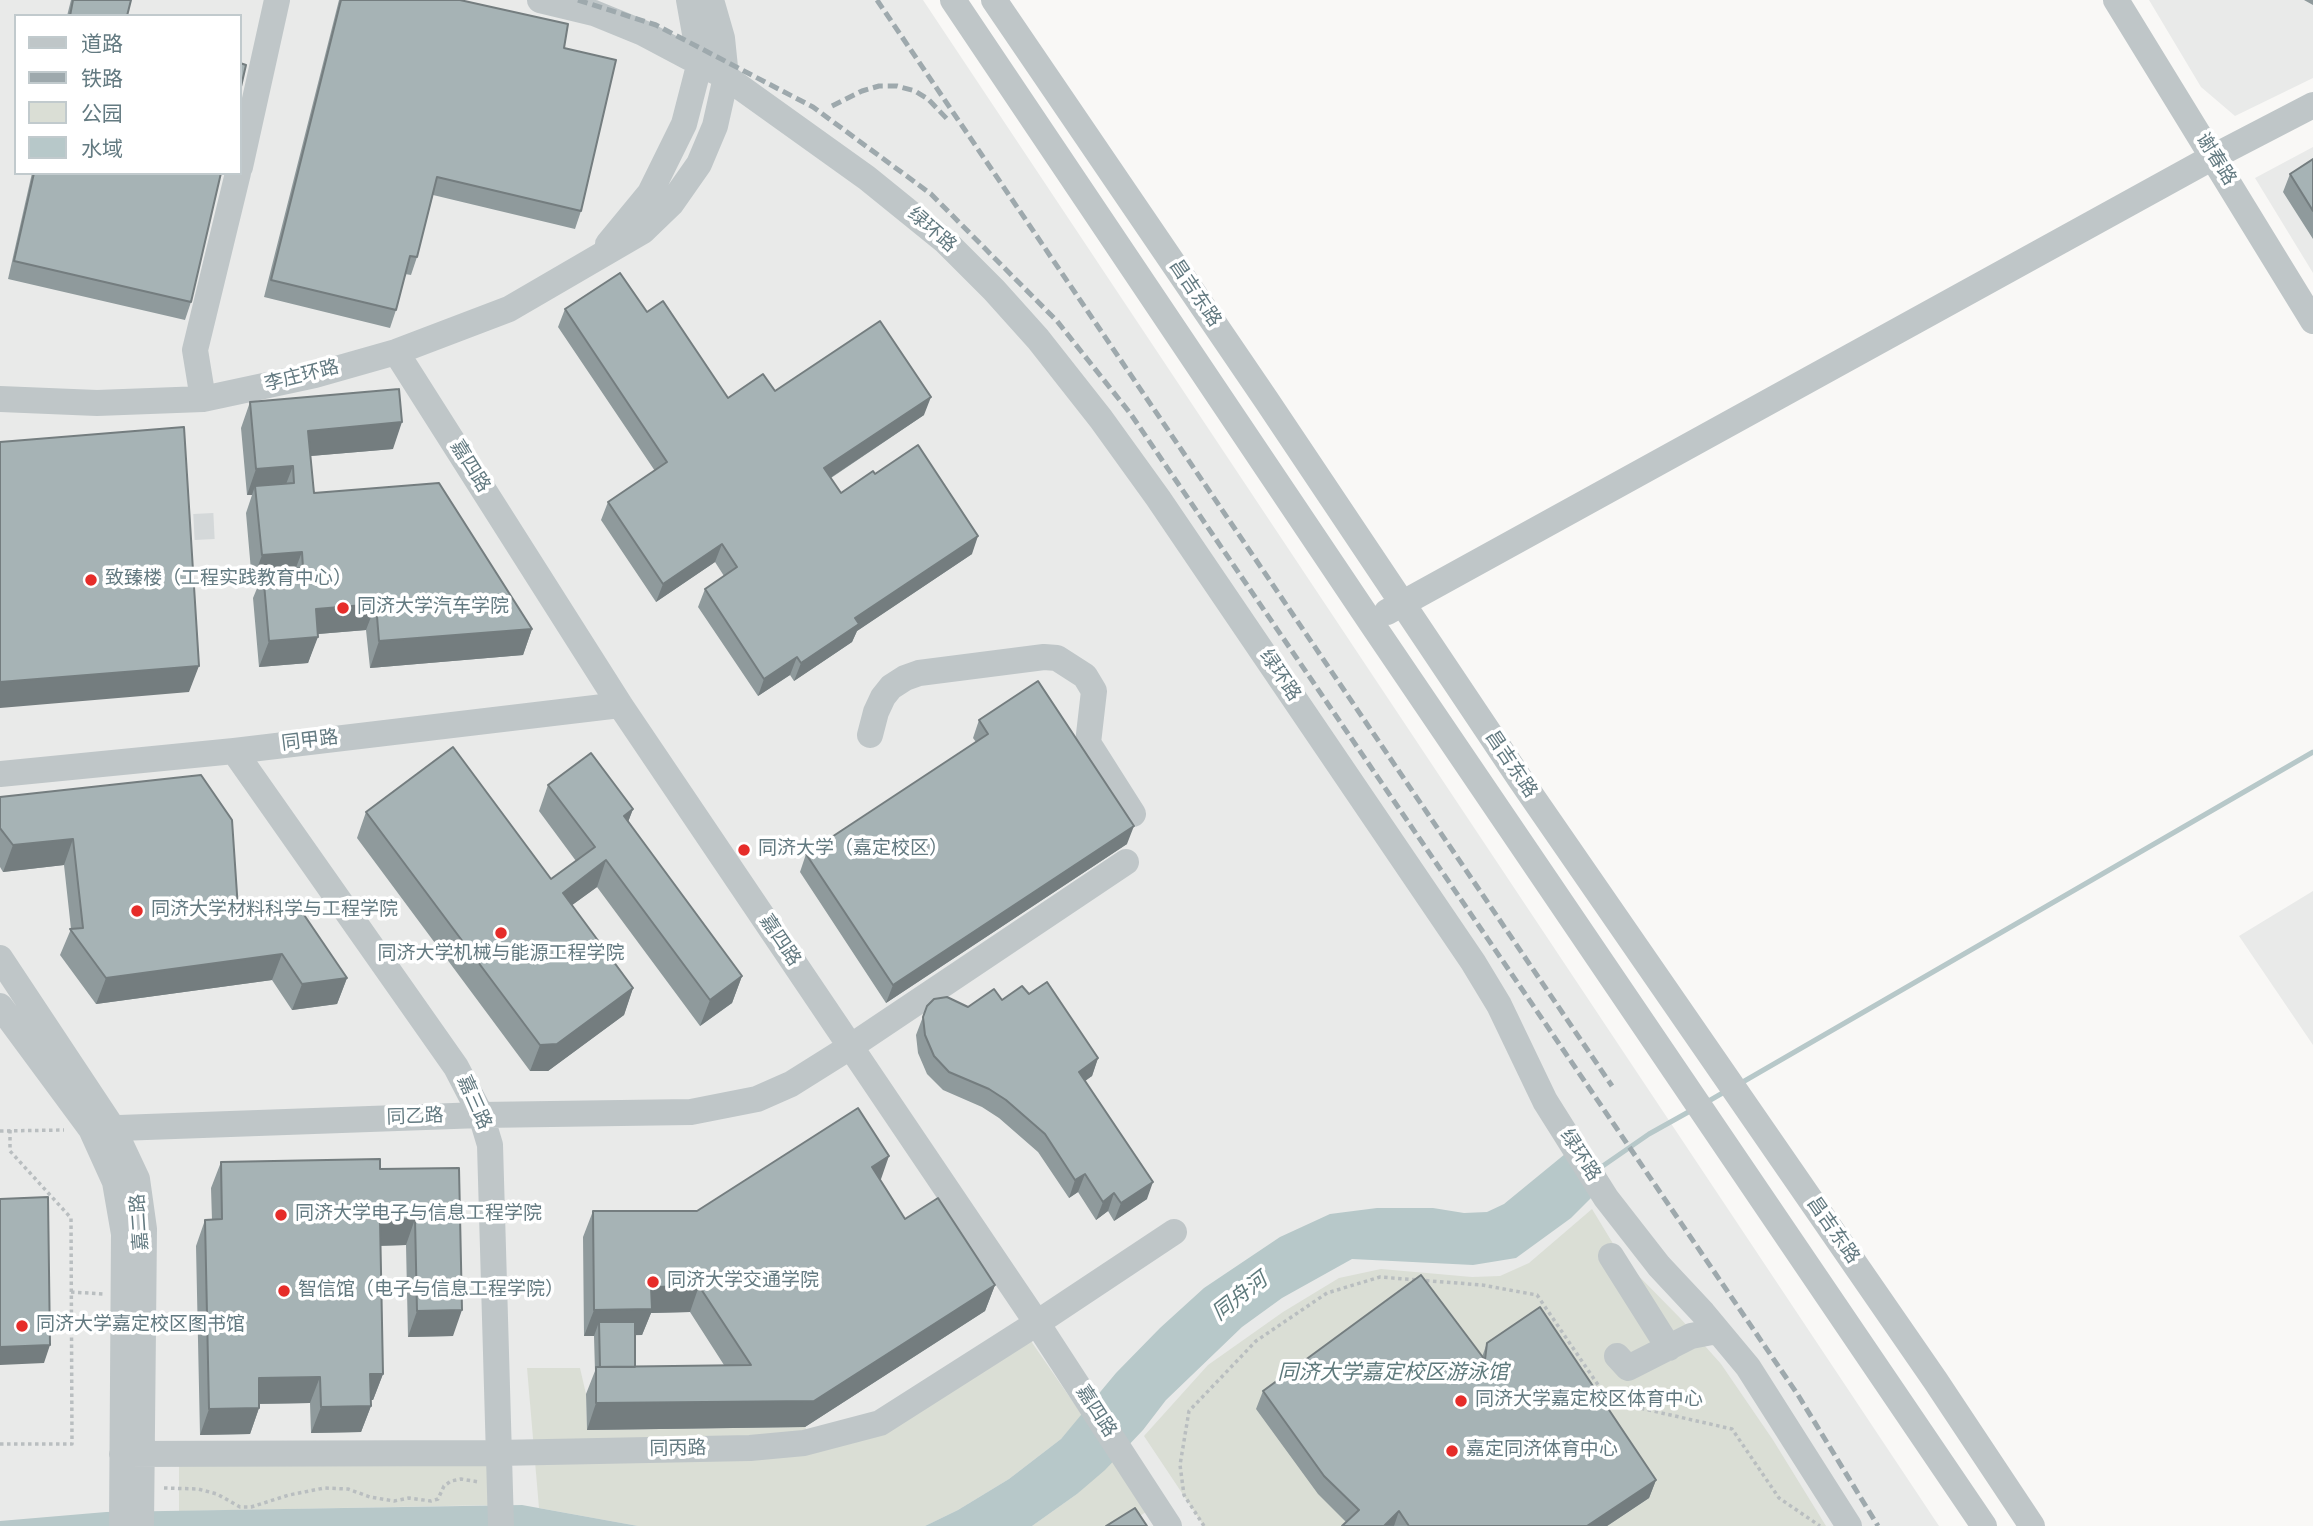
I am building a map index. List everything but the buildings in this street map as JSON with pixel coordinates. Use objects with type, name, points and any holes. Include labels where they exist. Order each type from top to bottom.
[{"type":"street","points":[[242,158],[277,0]]},
{"type":"street","name":"绿环路","points":[[540,0],[594,13],[643,33],[726,77],[867,178],[946,242],[994,290],[1071,380],[1158,498],[1474,962],[1499,1005],[1545,1101],[1606,1198],[1659,1266],[1748,1367],[1849,1526]]},
{"type":"street","name":"李庄环路","points":[[583,266],[614,238],[650,192],[684,124],[700,62],[689,0]]},
{"type":"street","name":"李庄环路","points":[[0,399],[97,403],[203,399],[315,375],[396,352],[509,309],[643,231],[671,204],[699,164],[715,125],[726,77],[722,38],[712,0]]},
{"type":"street","name":"昌吉东路","points":[[953,0],[1370,621],[1984,1526]]},
{"type":"street","name":"昌吉东路","points":[[994,0],[1520,779],[1935,1380],[2032,1526]]},
{"type":"street","name":"谢春路","points":[[2116,0],[2313,321]]},
{"type":"street","points":[[1370,621],[2213,157],[2313,106]]},
{"type":"street","points":[[203,399],[195,350],[238,175]]},
{"type":"street","name":"嘉四路","points":[[396,352],[620,705],[1037,1323],[1170,1526]]},
{"type":"street","points":[[870,735],[883,697],[891,687],[905,678],[947,669],[1044,657],[1057,658],[1085,676],[1094,691],[1088,743],[1133,814]]},
{"type":"street","name":"同甲路","points":[[0,774],[234,751],[620,705]]},
{"type":"street","name":"嘉三路","points":[[234,751],[456,1067],[481,1115],[490,1145],[500,1526]]},
{"type":"street","name":"同乙路","points":[[102,1130],[481,1115],[691,1112],[723,1108],[757,1099],[791,1084],[1126,862]]},
{"type":"street","name":"嘉二路","points":[[0,958],[102,1130],[115,1182],[124,1234],[123,1295],[131,1503],[141,1526]]},
{"type":"street","name":"嘉二路","points":[[0,1006],[102,1130],[137,1179],[144,1230],[131,1455]]},
{"type":"street","name":"同丙路","points":[[131,1455],[497,1453],[750,1448],[804,1443],[880,1423],[1174,1232]]},
{"type":"street","points":[[1611,1256],[1669,1348]]},
{"type":"street","points":[[1617,1356],[1628,1368],[1691,1336],[1717,1331]]},
{"type":"path","points":[[0,1444],[72,1444],[71,1218],[10,1151],[10,1130]]},
{"type":"path","points":[[0,1131],[102,1130]]},
{"type":"path","points":[[1204,1526],[1184,1495],[1180,1465],[1189,1411],[1256,1341],[1327,1293],[1380,1277],[1482,1285],[1537,1294],[1609,1401],[1731,1429],[1779,1498],[1820,1526]]},
{"type":"path","points":[[71,1292],[123,1295]]},
{"type":"path","points":[[131,1503],[198,1489],[217,1494],[240,1507],[251,1507],[324,1488],[348,1489],[394,1502],[409,1498],[430,1501],[438,1499],[444,1486],[461,1479],[499,1489]]},
{"type":"shaded area","name":"同济大学（嘉定校区）","points":[[0,0],[923,0],[1939,1526],[0,1526]]},
{"type":"shaded area","points":[[2149,0],[2313,0],[2313,78],[2235,116],[2201,87]]},
{"type":"shaded area","points":[[2313,147],[2313,273],[2255,178]]},
{"type":"shaded area","points":[[2313,891],[2313,1045],[2239,936]]},
{"type":"green space","name":"同济大学嘉定校区体育中心","points":[[1592,1209],[1623,1260],[1721,1364],[1773,1440],[1826,1526],[1204,1526],[1144,1436],[1208,1365],[1283,1312],[1339,1278],[1381,1269],[1472,1277],[1500,1276],[1529,1263]]},
{"type":"green space","points":[[1024,1331],[1082,1415],[1061,1439],[1009,1479],[958,1510],[925,1526],[638,1526],[539,1508],[527,1368],[580,1368],[586,1394],[587,1430],[805,1427],[813,1441],[880,1423]]},
{"type":"green space","points":[[497,1453],[498,1505],[179,1511],[179,1456]]},
{"type":"green space","points":[[1121,1453],[1156,1506],[1123,1526],[1032,1526],[1077,1494]]},
{"type":"water","name":"同舟河","points":[[1565,1154],[1593,1196],[1571,1218],[1516,1258],[1473,1265],[1352,1259],[1282,1298],[1242,1327],[1166,1400],[1143,1430],[1105,1470],[1032,1526],[925,1526],[958,1510],[1009,1479],[1061,1439],[1116,1373],[1160,1328],[1204,1288],[1280,1237],[1330,1214],[1377,1208],[1487,1212],[1504,1204]]},
{"type":"water","points":[[522,1505],[638,1526],[0,1526],[0,1521],[106,1512]]},
{"type":"waterway","points":[[1741,1083],[2313,752]]},
{"type":"waterway","points":[[1707,1102],[1726,1091]]},
{"type":"waterway","points":[[1597,1170],[1649,1134],[1692,1110]]},
{"type":"tunnel","points":[[155,529],[214,526]]},
{"type":"railway","points":[[578,0],[656,25],[813,107],[931,194],[1057,321],[1130,413],[1798,1395],[1878,1526]]},
{"type":"railway","points":[[877,0],[1612,1086]]},
{"type":"railway","points":[[832,106],[862,91],[879,86],[897,86],[915,91],[928,99],[949,121]]},
{"type":"place","name":"致臻楼（工程实践教育中心）","points":[[91,580]]},
{"type":"place","name":"同济大学汽车学院","points":[[343,608]]},
{"type":"place","name":"同济大学（嘉定校区）","points":[[744,850]]},
{"type":"place","name":"同济大学材料科学与工程学院","points":[[137,911]]},
{"type":"place","name":"同济大学机械与能源工程学院","points":[[501,933]]},
{"type":"place","name":"同济大学电子与信息工程学院","points":[[281,1215]]},
{"type":"place","name":"同济大学交通学院","points":[[653,1282]]},
{"type":"place","name":"智信馆（电子与信息工程学院）","points":[[284,1291]]},
{"type":"place","name":"同济大学嘉定校区图书馆","points":[[22,1326]]},
{"type":"place","name":"同济大学嘉定校区体育中心","points":[[1461,1401]]},
{"type":"place","name":"嘉定同济体育中心","points":[[1452,1451]]},
{"type":"water label","name":"同济大学嘉定校区游泳馆","points":[[1393,1374]]}]
